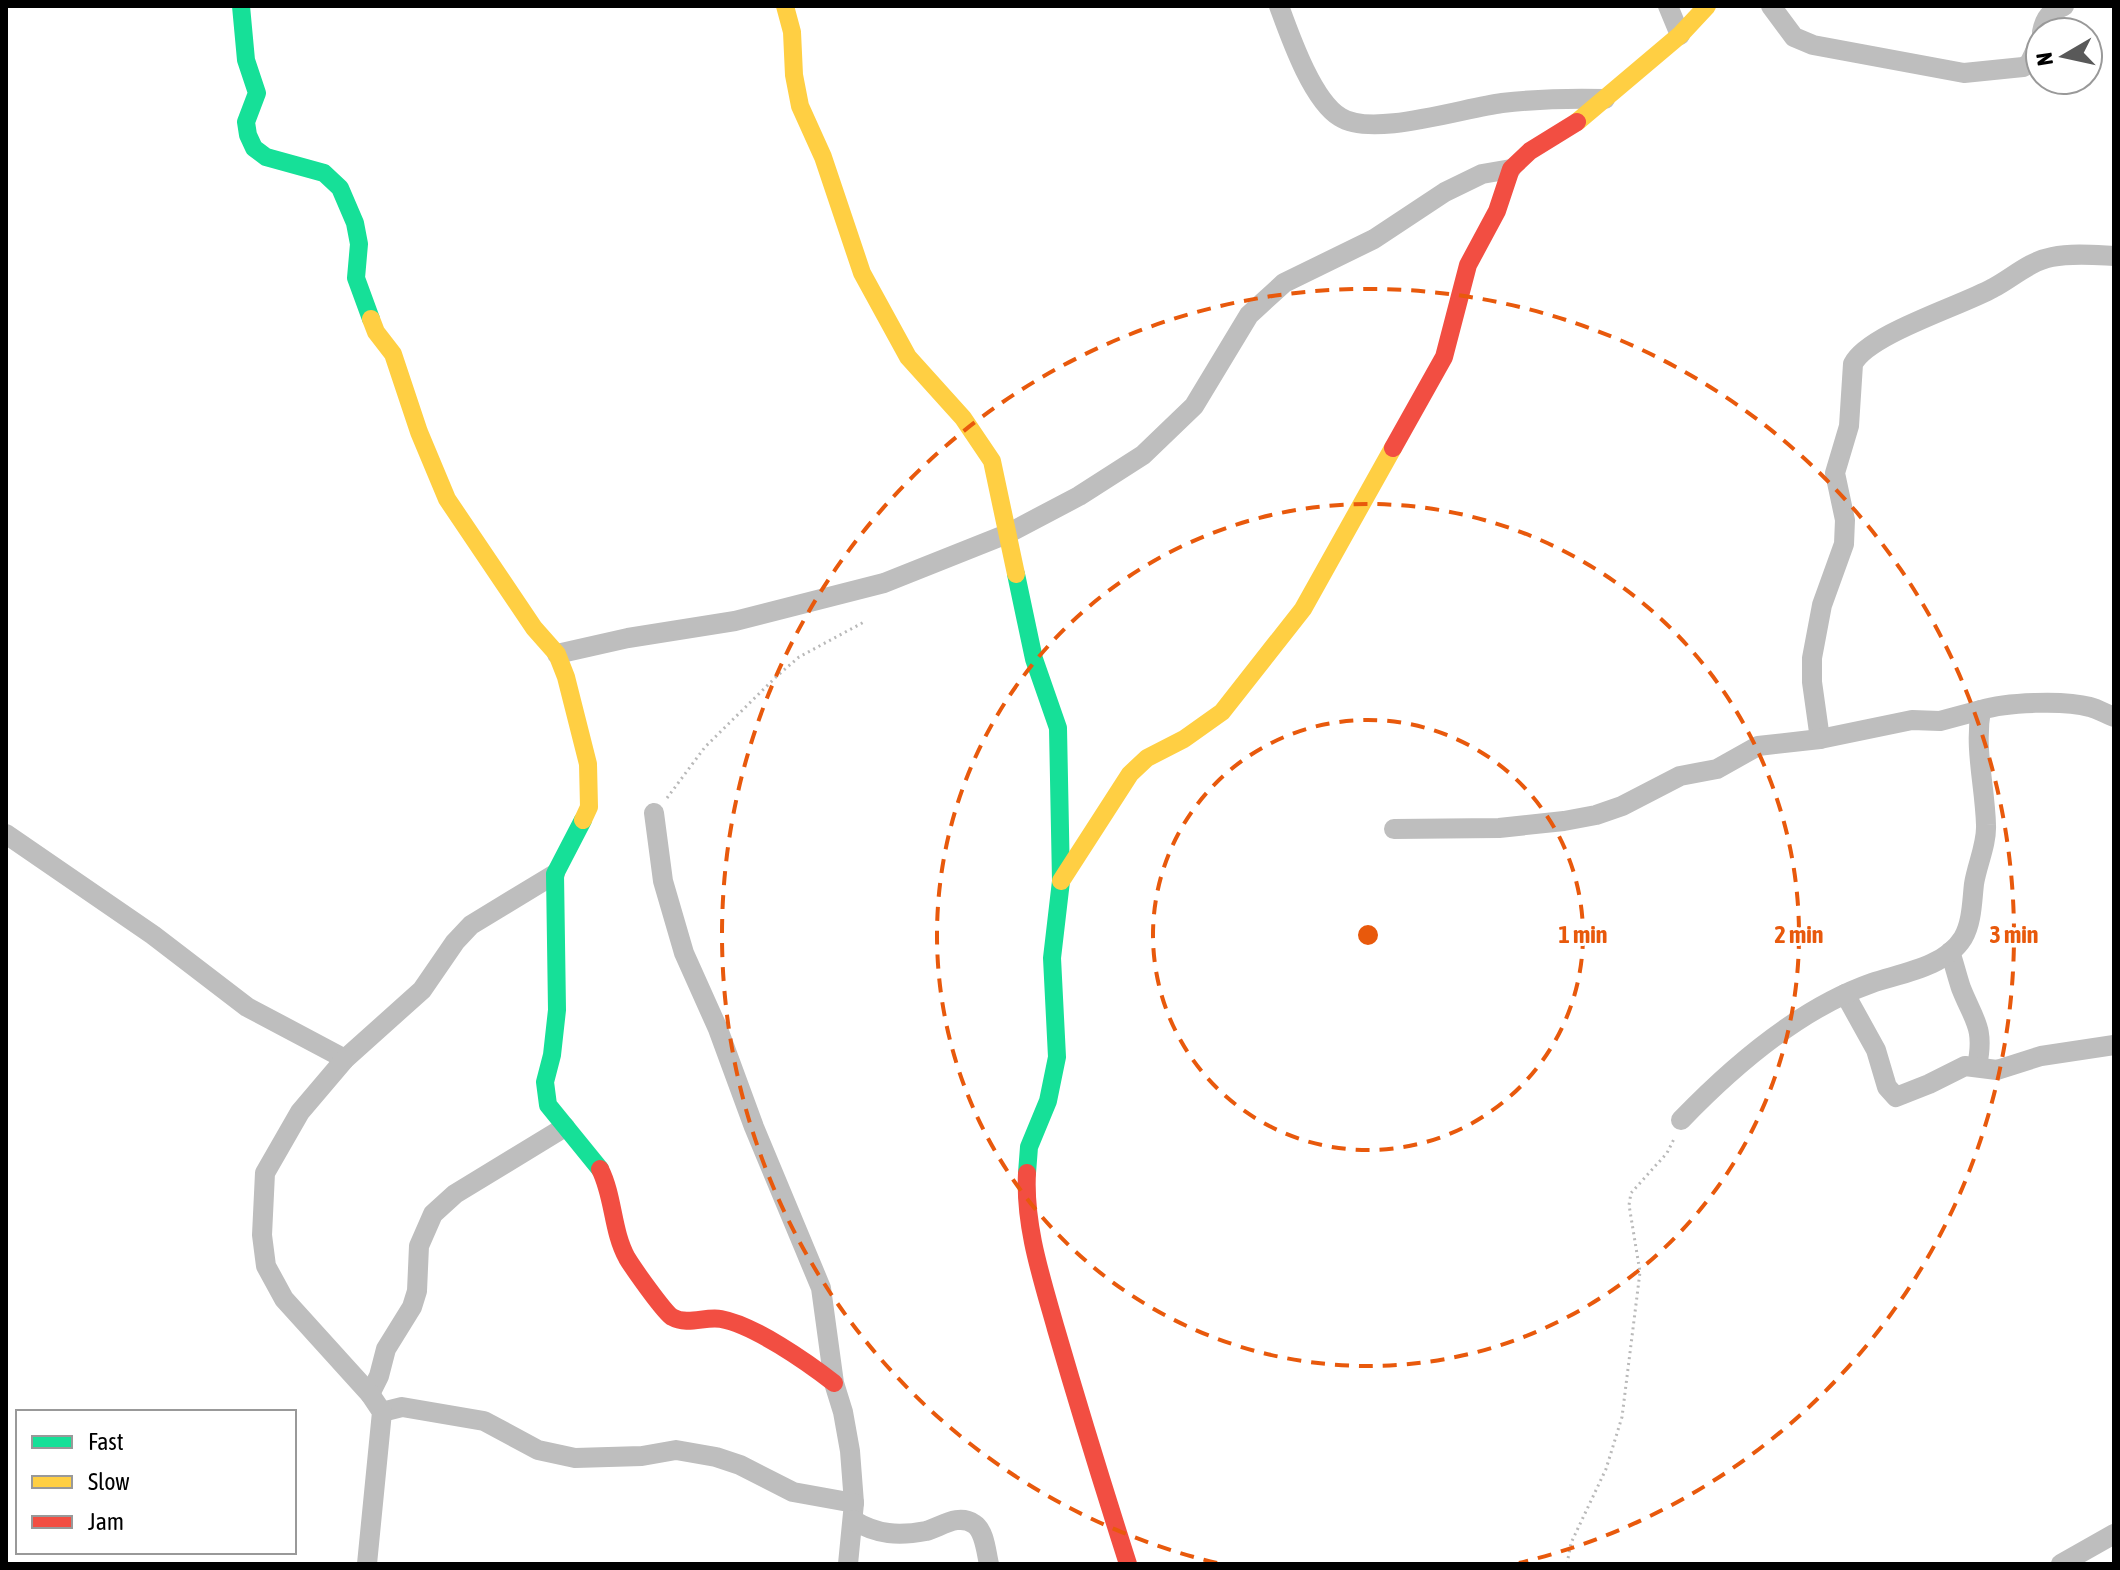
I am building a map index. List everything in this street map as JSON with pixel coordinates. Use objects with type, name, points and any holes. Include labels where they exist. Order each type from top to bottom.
[{"type":"street","points":[[241,6],[246,60],[257,93],[246,122],[248,135],[254,148],[266,157],[315,169],[340,188],[355,223],[359,244],[356,278],[360,293],[376,332],[393,354],[419,432],[447,499],[534,628],[557,654],[566,677],[588,764],[589,807],[555,874],[471,925],[455,942],[422,990],[345,1059],[300,1112],[265,1173],[262,1235],[266,1266],[284,1299],[370,1394],[382,1412],[367,1564]]},
{"type":"street","points":[[785,6],[792,32],[794,75],[800,106],[823,157],[862,273],[908,357],[963,418],[992,461],[1034,659],[1058,728],[1061,881],[1052,958],[1057,1057],[1048,1101],[1029,1147],[1026,1191],[1035,1255],[1128,1564]]},
{"type":"street","points":[[1279,6],[1299,60],[1318,92],[1338,117],[1359,126],[1553,97],[1605,99]]},
{"type":"street","points":[[1668,6],[1680,35]]},
{"type":"street","points":[[1061,881],[1130,774],[1147,758],[1184,739],[1222,712],[1303,609],[1444,357],[1468,265],[1497,211],[1511,169],[1530,151],[1580,120],[1680,35],[1707,6]]},
{"type":"street","points":[[1771,6],[1794,37],[1813,45],[1964,73],[2024,66]]},
{"type":"street","points":[[557,654],[628,638],[735,621],[884,583],[1007,534],[1079,496],[1143,455],[1194,406],[1249,315],[1284,283],[1374,239],[1445,192],[1482,174],[1511,169]]},
{"type":"street","points":[[1820,739],[1812,658],[1822,605],[1844,544],[1845,520],[1835,473],[1847,440],[1853,364],[1857,356],[1913,324],[1990,290],[2030,264],[2051,257],[2081,254],[2114,256]]},
{"type":"street","points":[[1394,829],[1499,828],[1596,815],[1622,806],[1680,776],[1717,769],[1758,746],[1820,739],[1912,720],[1940,721],[1999,705],[2088,706],[2114,717]]},
{"type":"street","points":[[1681,1120],[1704,1097],[1802,1017],[1845,994],[1923,967],[1950,952],[1963,937],[1971,912],[1976,871],[1987,828],[1978,741],[1981,710]]},
{"type":"street","points":[[654,813],[663,881],[684,953],[718,1029],[754,1127],[821,1288],[834,1383],[846,1425],[854,1512],[848,1564]]},
{"type":"street","points":[[6,834],[153,935],[247,1007],[345,1059]]},
{"type":"street","points":[[555,874],[557,1010],[552,1055],[545,1082],[548,1105],[602,1171],[614,1208],[617,1233],[627,1257],[670,1316],[685,1321],[721,1319],[761,1335],[834,1383]]},
{"type":"street","points":[[1950,952],[1979,1027],[1981,1048],[1977,1066]]},
{"type":"street","points":[[1845,994],[1876,1050],[1887,1087],[1896,1097],[1965,1066],[1997,1070],[2041,1056],[2114,1045]]},
{"type":"street","points":[[370,1394],[379,1376],[386,1349],[412,1307],[417,1291],[419,1246],[433,1214],[455,1194],[565,1127]]},
{"type":"street","points":[[382,1412],[402,1407],[484,1421],[538,1450],[575,1458],[629,1457],[676,1450],[716,1457],[740,1465],[793,1492],[854,1512],[878,1533],[902,1534],[929,1530],[965,1520],[975,1524],[981,1532],[989,1564]]},
{"type":"street","points":[[2061,1564],[2114,1534]]},
{"type":"path","points":[[654,813],[705,747],[777,676],[799,657],[864,622]]},
{"type":"path","points":[[1567,1564],[1571,1543],[1606,1469],[1622,1417],[1640,1272],[1629,1205],[1631,1193],[1667,1153],[1681,1120]]},
{"type":"traffic: fast","points":[[241,6],[246,60],[257,93],[246,122],[248,135],[254,148],[266,157],[324,173],[340,188],[355,223],[359,244],[356,278],[371,319]]},
{"type":"traffic: fast","points":[[1016,574],[1034,659],[1058,728],[1061,881],[1052,958],[1057,1057],[1048,1101],[1029,1147],[1027,1173]]},
{"type":"traffic: fast","points":[[583,820],[555,874],[557,1010],[552,1055],[545,1082],[548,1105],[600,1169]]},
{"type":"traffic: slow","points":[[785,6],[792,32],[794,75],[800,106],[823,157],[862,273],[908,357],[963,418],[992,461],[1016,574]]},
{"type":"traffic: slow","points":[[1577,122],[1680,35],[1707,6]]},
{"type":"traffic: slow","points":[[371,319],[376,332],[393,354],[419,432],[447,499],[534,628],[557,654],[566,677],[588,764],[589,807],[583,820]]},
{"type":"traffic: slow","points":[[1061,881],[1130,774],[1147,758],[1184,739],[1222,712],[1303,609],[1393,448]]},
{"type":"traffic: jam","points":[[1393,448],[1444,357],[1468,265],[1497,211],[1511,169],[1530,151],[1577,122]]},
{"type":"traffic: jam","points":[[600,1169],[622,1248],[672,1317],[684,1321],[721,1319],[749,1329],[795,1355],[834,1383]]},
{"type":"traffic: jam","points":[[1027,1173],[1028,1213],[1040,1272],[1128,1564]]}]
